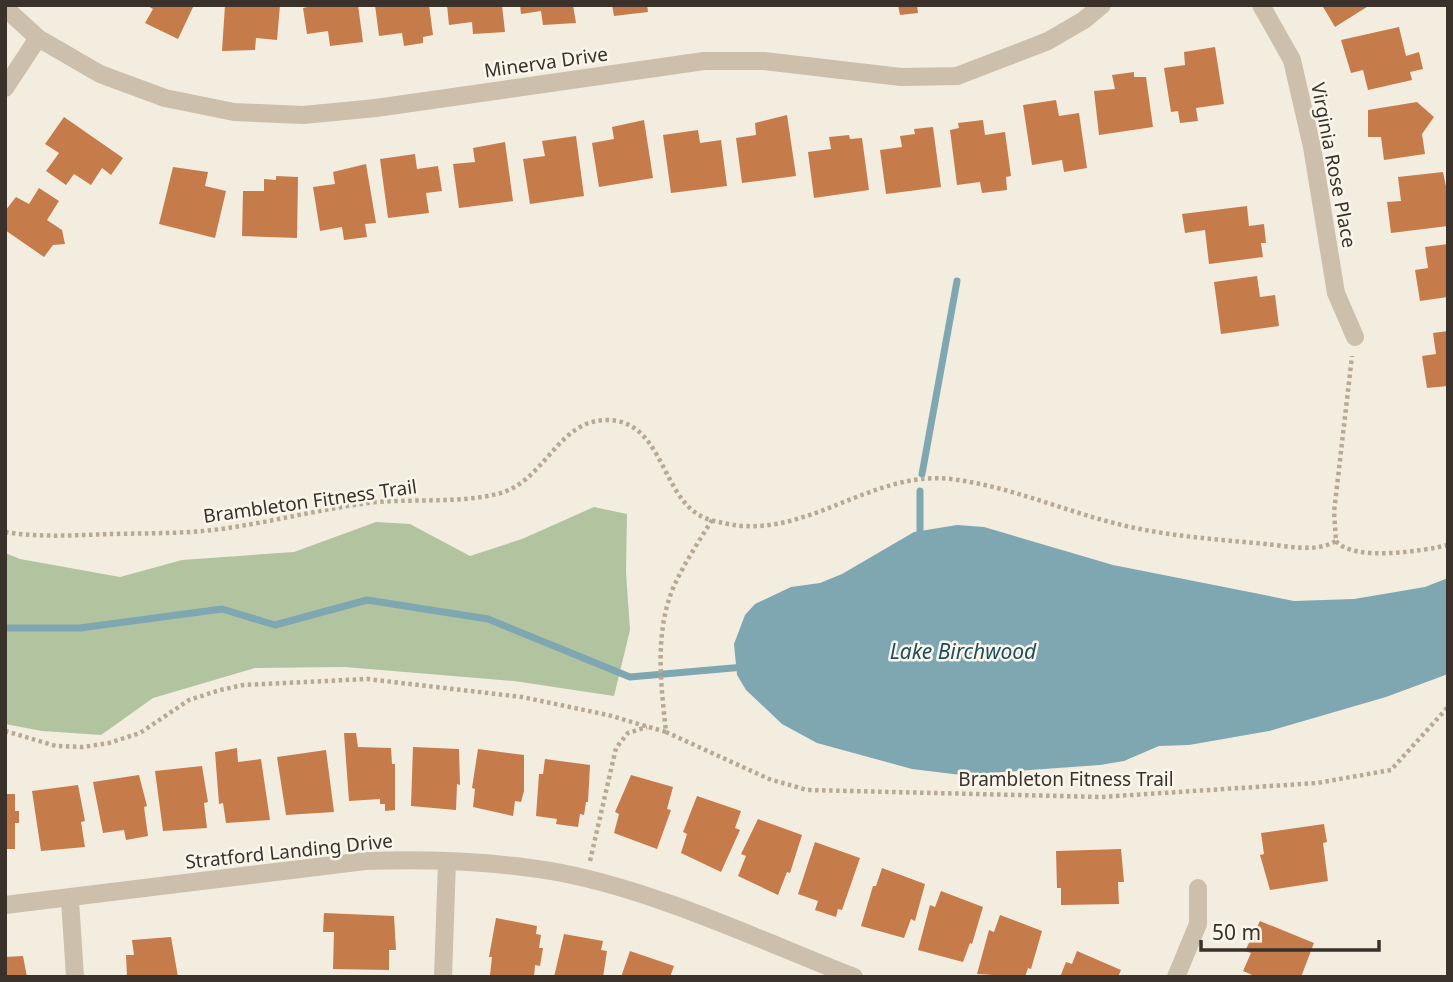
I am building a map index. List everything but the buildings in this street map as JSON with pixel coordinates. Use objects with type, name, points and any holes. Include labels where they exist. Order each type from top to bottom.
[{"type":"street","name":"Minerva Drive","points":[[5,8],[38,38],[100,74],[165,99],[234,112],[303,115],[376,108],[704,61],[765,61],[901,77],[957,76],[1048,41],[1084,20],[1102,5]]},
{"type":"street","name":"Virginia Rose Place","points":[[1261,5],[1292,60],[1312,147],[1336,293],[1355,337]]},
{"type":"street","points":[[5,88],[38,38]]},
{"type":"street","name":"Stratford Landing Drive","points":[[5,905],[70,900],[365,861],[447,861],[534,870],[585,880],[670,905],[854,977]]},
{"type":"street","points":[[443,977],[447,861]]},
{"type":"street","points":[[1176,977],[1198,924],[1198,888]]},
{"type":"street","points":[[70,900],[75,977]]},
{"type":"path","points":[[1355,337],[1334,512],[1336,541],[1347,550],[1375,553],[1448,545]]},
{"type":"path","name":"Brambleton Fitness Trail","points":[[5,532],[41,536],[200,531],[371,503],[496,495],[523,484],[559,443],[577,430],[605,420],[621,423],[638,431],[649,442],[684,501],[697,514],[712,520],[750,526],[788,522],[887,484],[947,479],[1024,493],[1108,522],[1191,538],[1301,548],[1327,547],[1336,541]]},
{"type":"path","points":[[666,732],[661,685],[663,623],[674,586],[712,520]]},
{"type":"path","name":"Brambleton Fitness Trail","points":[[5,731],[70,749],[109,743],[140,733],[189,700],[220,690],[243,685],[367,679],[522,697],[648,726],[769,779],[807,790],[844,793],[887,790],[1029,796],[1149,796],[1317,783],[1391,770],[1448,707]]},
{"type":"path","points":[[585,880],[616,748],[628,733],[648,726]]},
{"type":"green space","points":[[594,507],[627,514],[626,572],[630,630],[614,696],[514,681],[345,667],[255,668],[153,698],[101,735],[42,731],[5,724],[5,553],[20,559],[120,577],[182,560],[294,552],[376,522],[410,524],[470,556],[522,539]]},
{"type":"water","name":"Lake Birchwood","points":[[957,525],[984,527],[1113,565],[1294,601],[1354,599],[1425,587],[1448,578],[1448,674],[1386,697],[1269,731],[1189,745],[1159,746],[1124,761],[1100,765],[961,775],[912,769],[817,743],[782,724],[746,690],[737,675],[734,644],[745,615],[755,604],[791,587],[820,583],[842,574],[914,532]]},
{"type":"waterway","points":[[922,474],[957,281]]},
{"type":"waterway","points":[[920,491],[920,539]]},
{"type":"waterway","points":[[5,628],[80,628],[222,609],[275,625],[367,600],[488,619],[630,677],[744,667]]}]
